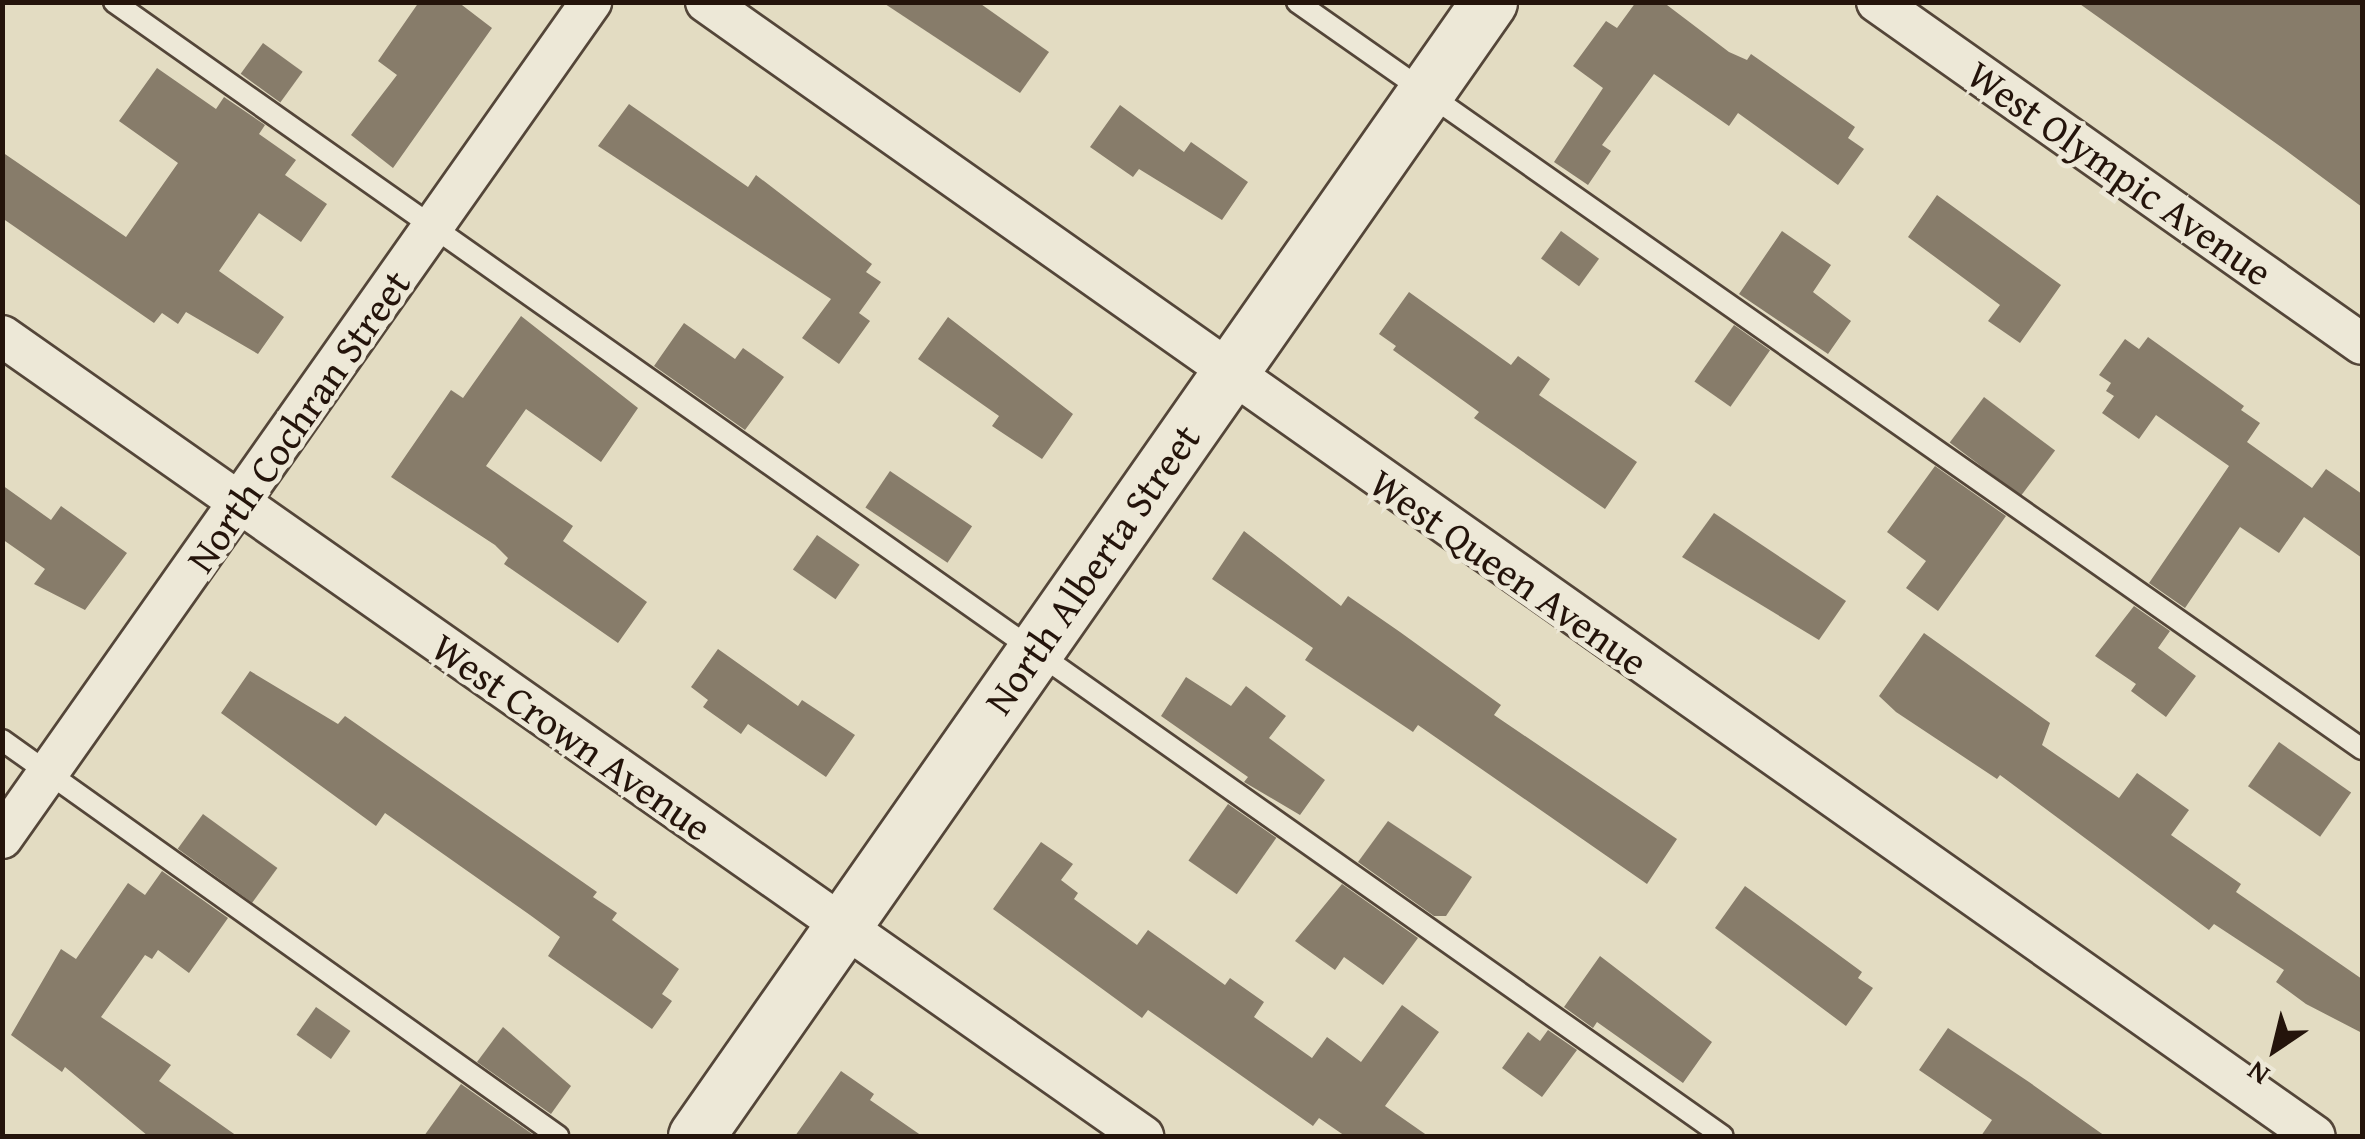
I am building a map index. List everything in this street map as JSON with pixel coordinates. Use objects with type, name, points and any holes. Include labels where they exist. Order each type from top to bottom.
[{"type":"main road","name":"North Alberta Street","points":[[696,1136],[1489,2]]},
{"type":"street","name":"North Cochran Street","points":[[2,838],[591,2]]},
{"type":"street","name":"West Queen Avenue","points":[[706,2],[1227,375],[2315,1136]]},
{"type":"street","name":"West Olympic Avenue","points":[[1877,2],[2362,344]]},
{"type":"street","name":"West Crown Avenue","points":[[2,336],[1143,1136]]},
{"type":"lane","points":[[114,2],[1032,654],[1723,1136]]},
{"type":"lane","points":[[1298,2],[2362,749]]},
{"type":"lane","points":[[2,740],[558,1136]]},
{"type":"building","points":[[419,2],[458,2],[492,28],[393,168],[351,135],[397,75],[378,61]]},
{"type":"building","points":[[882,2],[978,2],[1049,52],[1020,93]]},
{"type":"building","points":[[1636,2],[1663,2],[1729,52],[1747,60],[1751,54],[1855,127],[1848,138],[1864,149],[1838,185],[1738,113],[1729,126],[1654,74],[1602,145],[1611,151],[1588,185],[1554,162],[1603,88],[1573,66],[1606,21],[1617,28]]},
{"type":"building","points":[[2077,2],[2362,2],[2362,207],[2284,149]]},
{"type":"building","points":[[263,43],[303,72],[280,103],[241,74]]},
{"type":"building","points":[[157,68],[216,109],[224,97],[265,125],[259,134],[296,160],[285,175],[327,204],[301,242],[259,213],[219,271],[284,317],[258,354],[186,312],[178,324],[162,313],[154,323],[2,218],[2,152],[126,237],[178,163],[119,121]]},
{"type":"building","points":[[629,104],[748,187],[756,175],[872,264],[866,272],[881,282],[859,313],[870,321],[839,364],[802,338],[831,299],[598,146]]},
{"type":"building","points":[[1120,105],[1184,152],[1191,142],[1248,182],[1222,220],[1139,169],[1133,177],[1090,147]]},
{"type":"building","points":[[1937,195],[2061,285],[2020,343],[1988,321],[2000,305],[1908,237]]},
{"type":"building","points":[[1561,231],[1599,259],[1579,286],[1541,259]]},
{"type":"building","points":[[1782,231],[1831,265],[1813,292],[1851,321],[1828,354],[1739,294]]},
{"type":"building","points":[[1409,292],[1511,365],[1518,356],[1550,379],[1539,395],[1637,462],[1605,509],[1474,418],[1479,412],[1393,350],[1396,346],[1379,334]]},
{"type":"building","points":[[521,316],[638,408],[601,462],[526,409],[486,466],[573,526],[563,541],[647,602],[618,643],[504,564],[508,558],[495,545],[391,477],[451,390],[463,398]]},
{"type":"building","points":[[948,317],[1073,414],[1042,459],[992,426],[999,416],[918,359]]},
{"type":"building","points":[[684,323],[735,359],[743,348],[784,377],[745,430],[654,366]]},
{"type":"building","points":[[1734,325],[1770,350],[1730,407],[1694,382]]},
{"type":"building","points":[[2148,337],[2244,406],[2241,410],[2260,423],[2247,442],[2312,488],[2326,469],[2362,494],[2362,558],[2304,517],[2279,553],[2240,527],[2185,608],[2149,583],[2229,466],[2156,415],[2139,439],[2102,413],[2114,396],[2106,391],[2111,383],[2099,375],[2125,339],[2139,349]]},
{"type":"building","points":[[1984,397],[2055,451],[2021,496],[1950,443]]},
{"type":"building","points":[[1935,466],[2006,516],[1938,611],[1906,588],[1926,561],[1887,532]]},
{"type":"building","points":[[890,471],[972,526],[947,563],[865,507]]},
{"type":"building","points":[[2,485],[51,520],[61,506],[127,553],[85,610],[34,584],[45,569],[2,539]]},
{"type":"building","points":[[1714,513],[1846,601],[1819,640],[1682,557]]},
{"type":"building","points":[[1244,531],[1341,606],[1348,596],[1400,632],[1501,705],[1494,715],[1677,839],[1647,884],[1418,725],[1413,732],[1305,660],[1313,648],[1212,579]]},
{"type":"building","points":[[817,535],[860,565],[836,599],[793,569]]},
{"type":"building","points":[[2134,606],[2170,631],[2158,648],[2196,676],[2166,717],[2131,691],[2136,684],[2095,656]]},
{"type":"building","points":[[1924,633],[2050,723],[2042,745],[2119,798],[2137,773],[2189,810],[2171,835],[2241,884],[2236,892],[2362,979],[2362,1033],[2306,1004],[2276,982],[2284,970],[2214,924],[2209,930],[2000,775],[1997,779],[1896,712],[1879,696]]},
{"type":"building","points":[[718,649],[798,706],[802,700],[855,735],[826,777],[748,724],[741,734],[703,707],[708,700],[691,687]]},
{"type":"building","points":[[250,671],[338,724],[345,716],[597,892],[593,897],[617,913],[612,920],[679,969],[662,994],[672,1001],[652,1029],[548,956],[560,937],[530,915],[385,813],[376,826],[221,713]]},
{"type":"building","points":[[1186,677],[1231,706],[1246,686],[1286,716],[1269,738],[1325,780],[1300,815],[1244,782],[1248,777],[1161,716]]},
{"type":"building","points":[[2279,742],[2351,792],[2320,837],[2248,786]]},
{"type":"building","points":[[1228,804],[1276,838],[1237,894],[1188,861]]},
{"type":"building","points":[[203,814],[277,868],[252,903],[178,849]]},
{"type":"building","points":[[1388,821],[1472,877],[1446,916],[1434,916],[1358,862]]},
{"type":"building","points":[[1041,842],[1073,864],[1061,880],[1078,893],[1074,899],[1137,945],[1148,930],[1225,985],[1230,978],[1264,1002],[1254,1017],[1312,1058],[1327,1037],[1361,1062],[1402,1005],[1439,1032],[1385,1106],[1428,1136],[1345,1136],[1319,1118],[1313,1126],[1148,1010],[1142,1018],[993,909]]},
{"type":"building","points":[[162,871],[228,918],[189,973],[158,950],[152,959],[145,955],[101,1017],[171,1065],[159,1081],[237,1136],[148,1136],[65,1067],[62,1072],[11,1035],[61,949],[76,959],[128,883],[145,895]]},
{"type":"building","points":[[1342,884],[1418,938],[1383,985],[1344,957],[1335,970],[1295,941]]},
{"type":"building","points":[[1745,886],[1862,972],[1858,978],[1873,988],[1846,1026],[1715,928]]},
{"type":"building","points":[[1600,956],[1712,1042],[1683,1083],[1597,1022],[1593,1028],[1564,1007]]},
{"type":"building","points":[[316,1007],[350,1031],[331,1059],[296,1035]]},
{"type":"building","points":[[503,1027],[571,1086],[551,1114],[477,1062]]},
{"type":"building","points":[[1948,1028],[2105,1136],[1981,1136],[1992,1120],[1919,1070]]},
{"type":"building","points":[[1548,1030],[1577,1050],[1542,1097],[1502,1068],[1528,1032],[1540,1041]]},
{"type":"building","points":[[841,1071],[874,1094],[870,1100],[922,1136],[795,1136]]},
{"type":"building","points":[[461,1084],[535,1136],[424,1136]]}]
